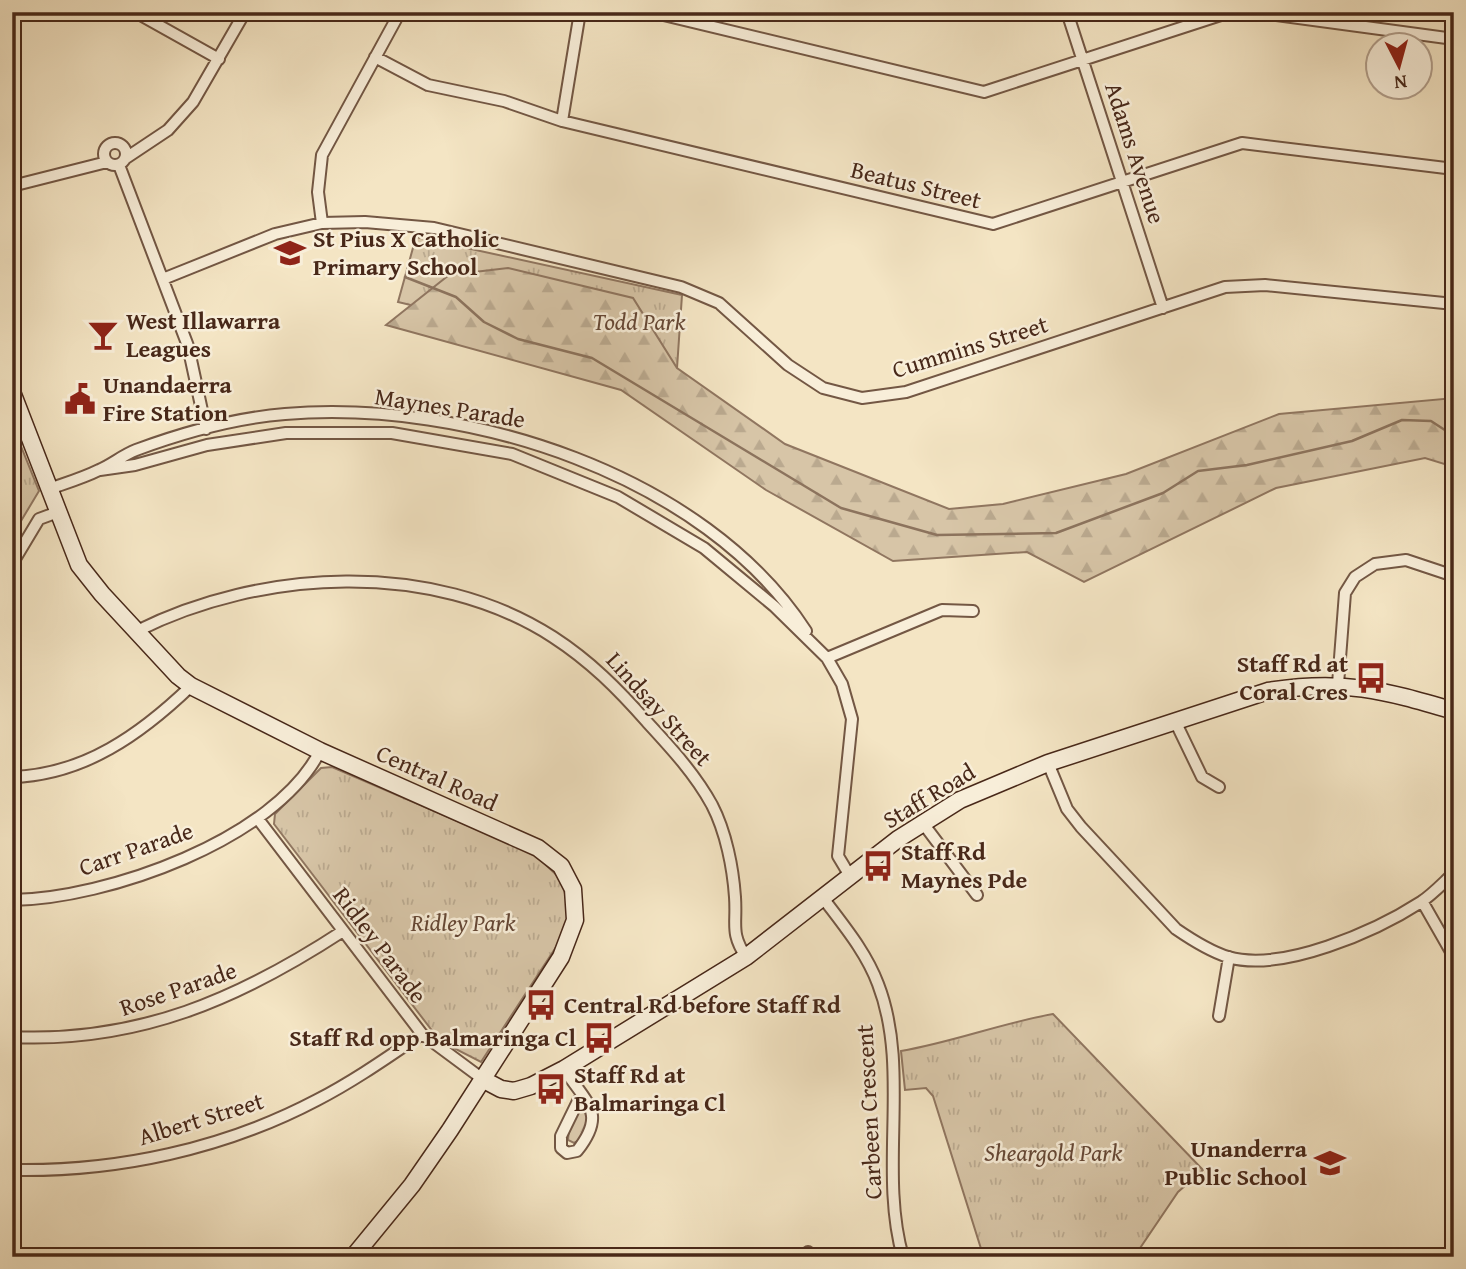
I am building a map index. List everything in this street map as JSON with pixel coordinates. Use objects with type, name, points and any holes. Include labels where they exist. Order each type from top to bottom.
[{"type":"main road","name":"Central Road","points":[[12,392],[79,565],[160,659],[191,686],[320,751],[538,848],[569,877],[575,903],[572,934],[561,957],[484,1080],[412,1185],[353,1257]]},
{"type":"main road","name":"Staff Road","points":[[484,1080],[501,1089],[514,1091],[531,1086],[564,1069],[746,957],[922,822],[992,785],[1048,763],[1268,691],[1338,684],[1394,693],[1454,712]]},
{"type":"street","points":[[135,12],[219,59]]},
{"type":"street","points":[[12,186],[116,157],[168,130],[193,102],[245,12]]},
{"type":"street","points":[[322,223],[318,192],[322,155],[400,12]]},
{"type":"street","points":[[562,121],[580,12]]},
{"type":"street","points":[[651,12],[984,92],[1230,12]]},
{"type":"street","name":"Adams Avenue","points":[[1067,12],[1163,308]]},
{"type":"street","points":[[1254,12],[1454,39]]},
{"type":"street","name":"Beatus Street","points":[[375,57],[428,85],[504,101],[562,121],[993,224],[1242,143],[1454,169]]},
{"type":"street","points":[[116,157],[188,346],[206,429]]},
{"type":"street","name":"Cummins Street","points":[[163,279],[275,234],[322,223],[365,222],[434,228],[681,288],[719,303],[789,365],[823,388],[862,398],[906,392],[1225,288],[1265,285],[1454,304]]},
{"type":"street","name":"Maynes Parade","points":[[49,489],[100,470],[133,450],[206,429],[285,414],[392,415],[516,437],[628,481],[714,533],[784,597],[842,684],[852,719],[838,856],[850,877]]},
{"type":"street","name":"Maynes Parade","points":[[100,470],[135,465],[207,445],[286,433],[392,433],[512,454],[618,497],[704,548],[815,645]]},
{"type":"street","points":[[12,564],[39,519],[58,512]]},
{"type":"street","points":[[1338,684],[1345,593],[1355,577],[1375,564],[1406,560],[1454,576]]},
{"type":"street","name":"Lindsay Street","points":[[137,631],[193,606],[237,594],[294,585],[360,583],[402,586],[446,594],[497,609],[550,635],[615,686],[680,758],[713,807],[729,861],[735,896],[734,938],[746,957]]},
{"type":"street","points":[[827,659],[943,610],[973,611]]},
{"type":"street","points":[[12,777],[62,770],[97,756],[128,738],[191,686]]},
{"type":"street","points":[[1175,721],[1202,777],[1219,788]]},
{"type":"street","name":"Carr Parade","points":[[12,900],[101,888],[185,860],[258,819],[306,775],[320,751]]},
{"type":"street","points":[[1048,763],[1067,809],[1090,837],[1176,929],[1194,942],[1229,957],[1278,958],[1310,951],[1367,930],[1422,901],[1454,873]]},
{"type":"street","name":"Ridley Parade","points":[[258,819],[422,1034],[484,1080]]},
{"type":"street","points":[[922,822],[977,895]]},
{"type":"street","name":"Carbeen Crescent","points":[[823,898],[856,940],[879,986],[891,1038],[894,1217],[903,1257]]},
{"type":"street","points":[[1422,901],[1454,957]]},
{"type":"street","name":"Rose Parade","points":[[12,1037],[54,1039],[116,1033],[197,1010],[264,979],[343,931]]},
{"type":"street","points":[[1219,1016],[1229,957]]},
{"type":"street","name":"Albert Street","points":[[12,1170],[114,1164],[176,1153],[249,1131],[317,1100],[422,1034]]},
{"type":"street","points":[[564,1069],[581,1095],[590,1109],[593,1128],[577,1151],[567,1153],[561,1148],[560,1140],[581,1095]]},
{"type":"green space","name":"Todd Park","points":[[416,237],[682,295],[677,368],[398,302]]},
{"type":"green space","points":[[508,268],[633,298],[677,368],[785,444],[949,509],[1003,504],[1126,474],[1279,414],[1454,398],[1454,467],[1425,458],[1276,488],[1084,582],[1027,552],[893,561],[766,490],[621,390],[386,325],[449,275]]},
{"type":"green space","points":[[12,424],[39,491],[12,536]]},
{"type":"green space","name":"Ridley Park","points":[[332,767],[534,854],[562,880],[570,917],[558,944],[481,1062],[440,1041],[274,824],[275,814],[321,768]]},
{"type":"green space","name":"Sheargold Park","points":[[1053,1014],[1203,1170],[1178,1192],[1134,1257],[983,1255],[933,1096],[926,1088],[905,1090],[901,1051]]},
{"type":"green space","points":[[582,1103],[588,1126],[584,1136],[574,1143],[568,1140],[569,1129]]},
{"type":"waterway","points":[[405,277],[456,297],[484,322],[518,339],[592,358],[841,508],[937,535],[1056,533],[1163,493],[1198,471],[1247,465],[1352,441],[1402,420],[1431,421],[1454,436]]},
{"type":"place","name":"St Pius X Catholic Primary School","points":[[290,253]]},
{"type":"place","name":"West Illawarra Leagues","points":[[103,335]]},
{"type":"place","name":"Unandaerra Fire Station","points":[[80,399]]},
{"type":"place","name":"Staff Rd at Coral Cres","points":[[1371,678]]},
{"type":"place","name":"Staff Rd Maynes Pde","points":[[878,866]]},
{"type":"place","name":"Central Rd before Staff Rd","points":[[541,1005]]},
{"type":"place","name":"Staff Rd opp Balmaringa Cl","points":[[599,1038]]},
{"type":"place","name":"Staff Rd at Balmaringa Cl","points":[[551,1089]]},
{"type":"place","name":"Unanderra Public School","points":[[1330,1163]]}]
